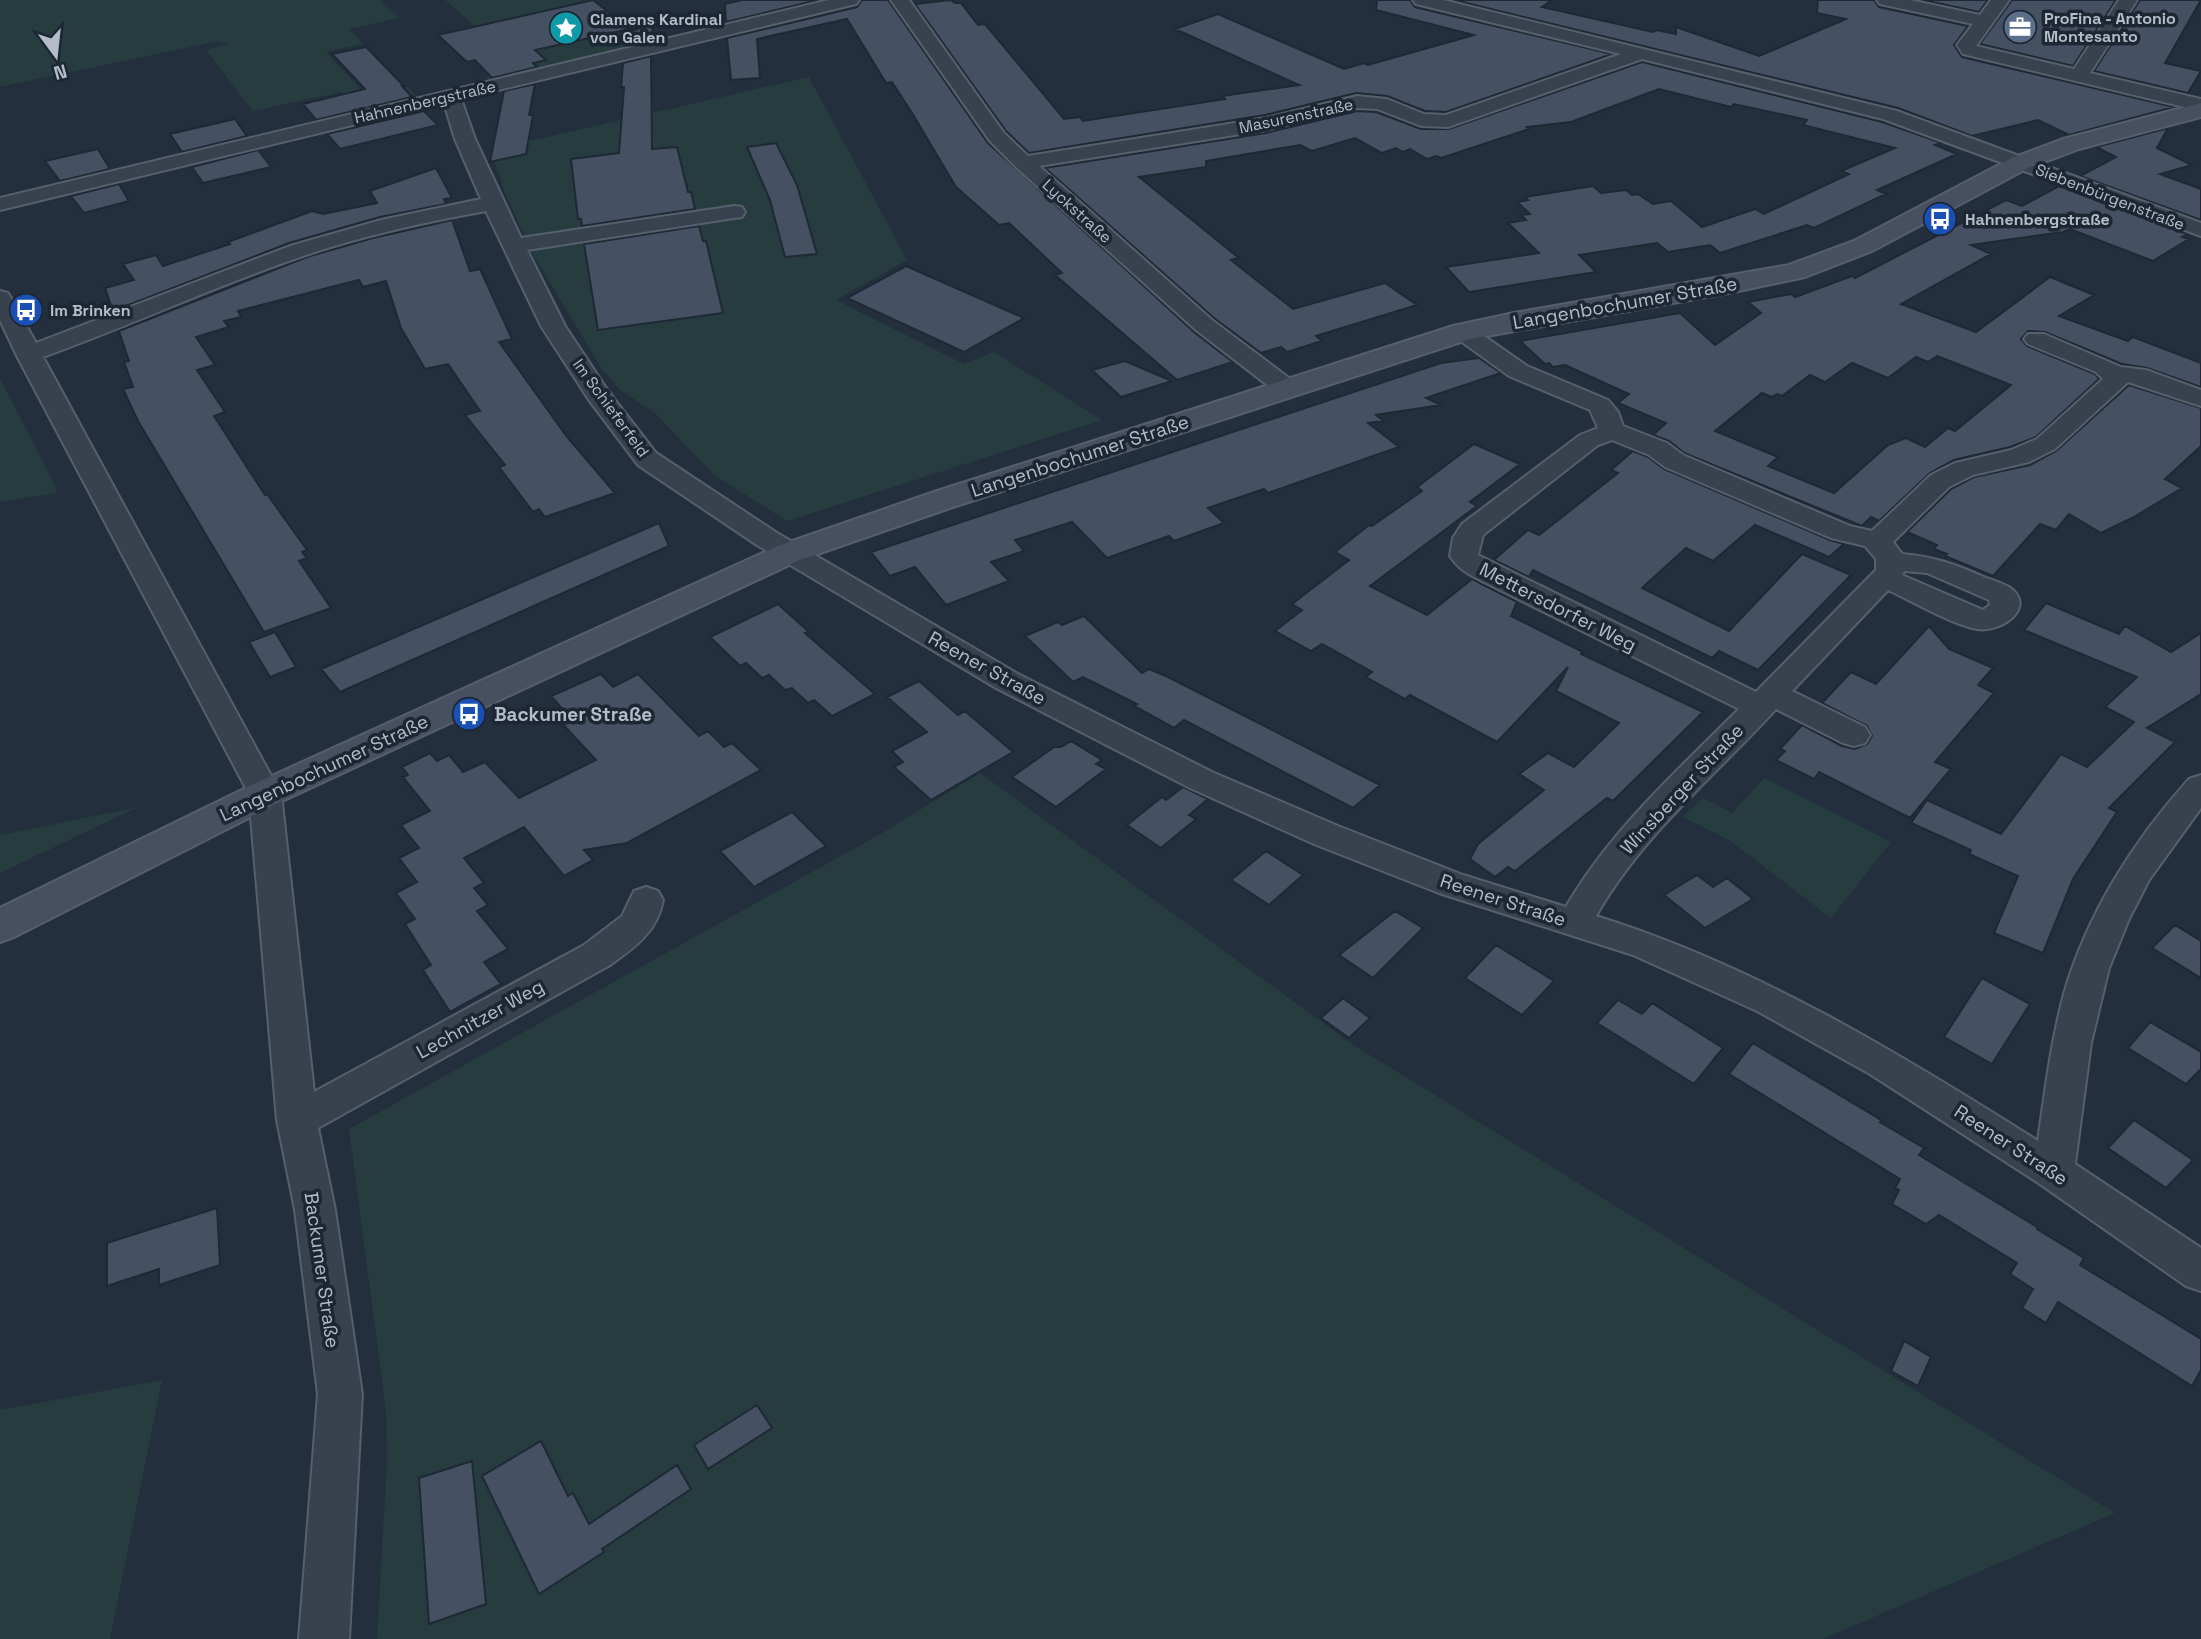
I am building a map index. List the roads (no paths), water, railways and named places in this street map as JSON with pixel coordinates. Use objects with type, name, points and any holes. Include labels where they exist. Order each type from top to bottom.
[{"type":"street","name":"Hahnenbergstraße","points":[[0,204],[850,0]]},
{"type":"street","name":"Lyckstraße","points":[[900,0],[997,137],[1204,325],[1288,389]]},
{"type":"street","points":[[1422,0],[1890,115],[2020,163]]},
{"type":"street","points":[[1886,0],[1983,21]]},
{"type":"street","points":[[2000,0],[1966,45],[1969,50],[2201,105]]},
{"type":"street","points":[[2079,76],[2129,0]]},
{"type":"street","name":"Masurenstraße","points":[[1023,163],[1266,124],[1357,102],[1380,103],[1421,120],[1448,121],[1640,54]]},
{"type":"street","name":"Im Schieferfeld","points":[[451,96],[465,139],[513,246],[553,326],[598,395],[647,459],[789,553]]},
{"type":"street","name":"Langenbochumer Straße","points":[[0,926],[265,794],[789,553],[945,499],[1463,332],[1796,271],[1863,246],[2020,163],[2070,144],[2201,110]]},
{"type":"street","name":"Siebenbürgenstraße","points":[[2020,163],[2201,230]]},
{"type":"street","points":[[28,354],[101,329],[285,255],[414,217],[493,202]]},
{"type":"street","points":[[513,246],[734,212]]},
{"type":"street","name":"Backumer Straße","points":[[0,298],[265,794],[297,1120],[315,1210],[340,1394],[324,1639]]},
{"type":"street","points":[[1463,332],[1518,371],[1599,405],[1605,412],[1612,431],[1658,449],[1674,461],[1841,532],[1875,540],[1884,536],[1948,476],[1974,466],[2020,456],[2046,444],[2115,384],[2115,374]]},
{"type":"street","points":[[2036,339],[2089,359],[2115,374],[2137,375],[2201,399]]},
{"type":"street","name":"Mettersdorfer Weg","points":[[1612,431],[1589,439],[1472,530],[1467,538],[1464,555],[1471,564],[1488,573],[1766,701]]},
{"type":"street","name":"Winsberger Straße","points":[[1574,924],[1595,887],[1637,832],[1766,701],[1889,570],[1875,540]]},
{"type":"street","name":"Reener Straße","points":[[789,553],[1007,681],[1201,780],[1451,884],[1645,945],[1770,1001],[1883,1063],[2054,1172],[2201,1272]]},
{"type":"street","points":[[1766,701],[1854,735]]},
{"type":"street","points":[[2054,1172],[2076,1024],[2091,968],[2122,901],[2141,869],[2174,815],[2201,787]]},
{"type":"street","name":"Lechnitzer Weg","points":[[297,1120],[597,955],[633,928],[645,909],[646,900]]},
{"type":"place","name":"ProFina - Antonio Montesanto","points":[[2020,27]]},
{"type":"place","name":"Clamens Kardinal von Galen","points":[[566,28]]},
{"type":"place","name":"Hahnenbergstraße","points":[[1940,219]]},
{"type":"place","name":"Im Brinken","points":[[26,310]]},
{"type":"place","name":"Backumer Straße","points":[[469,714]]}]
